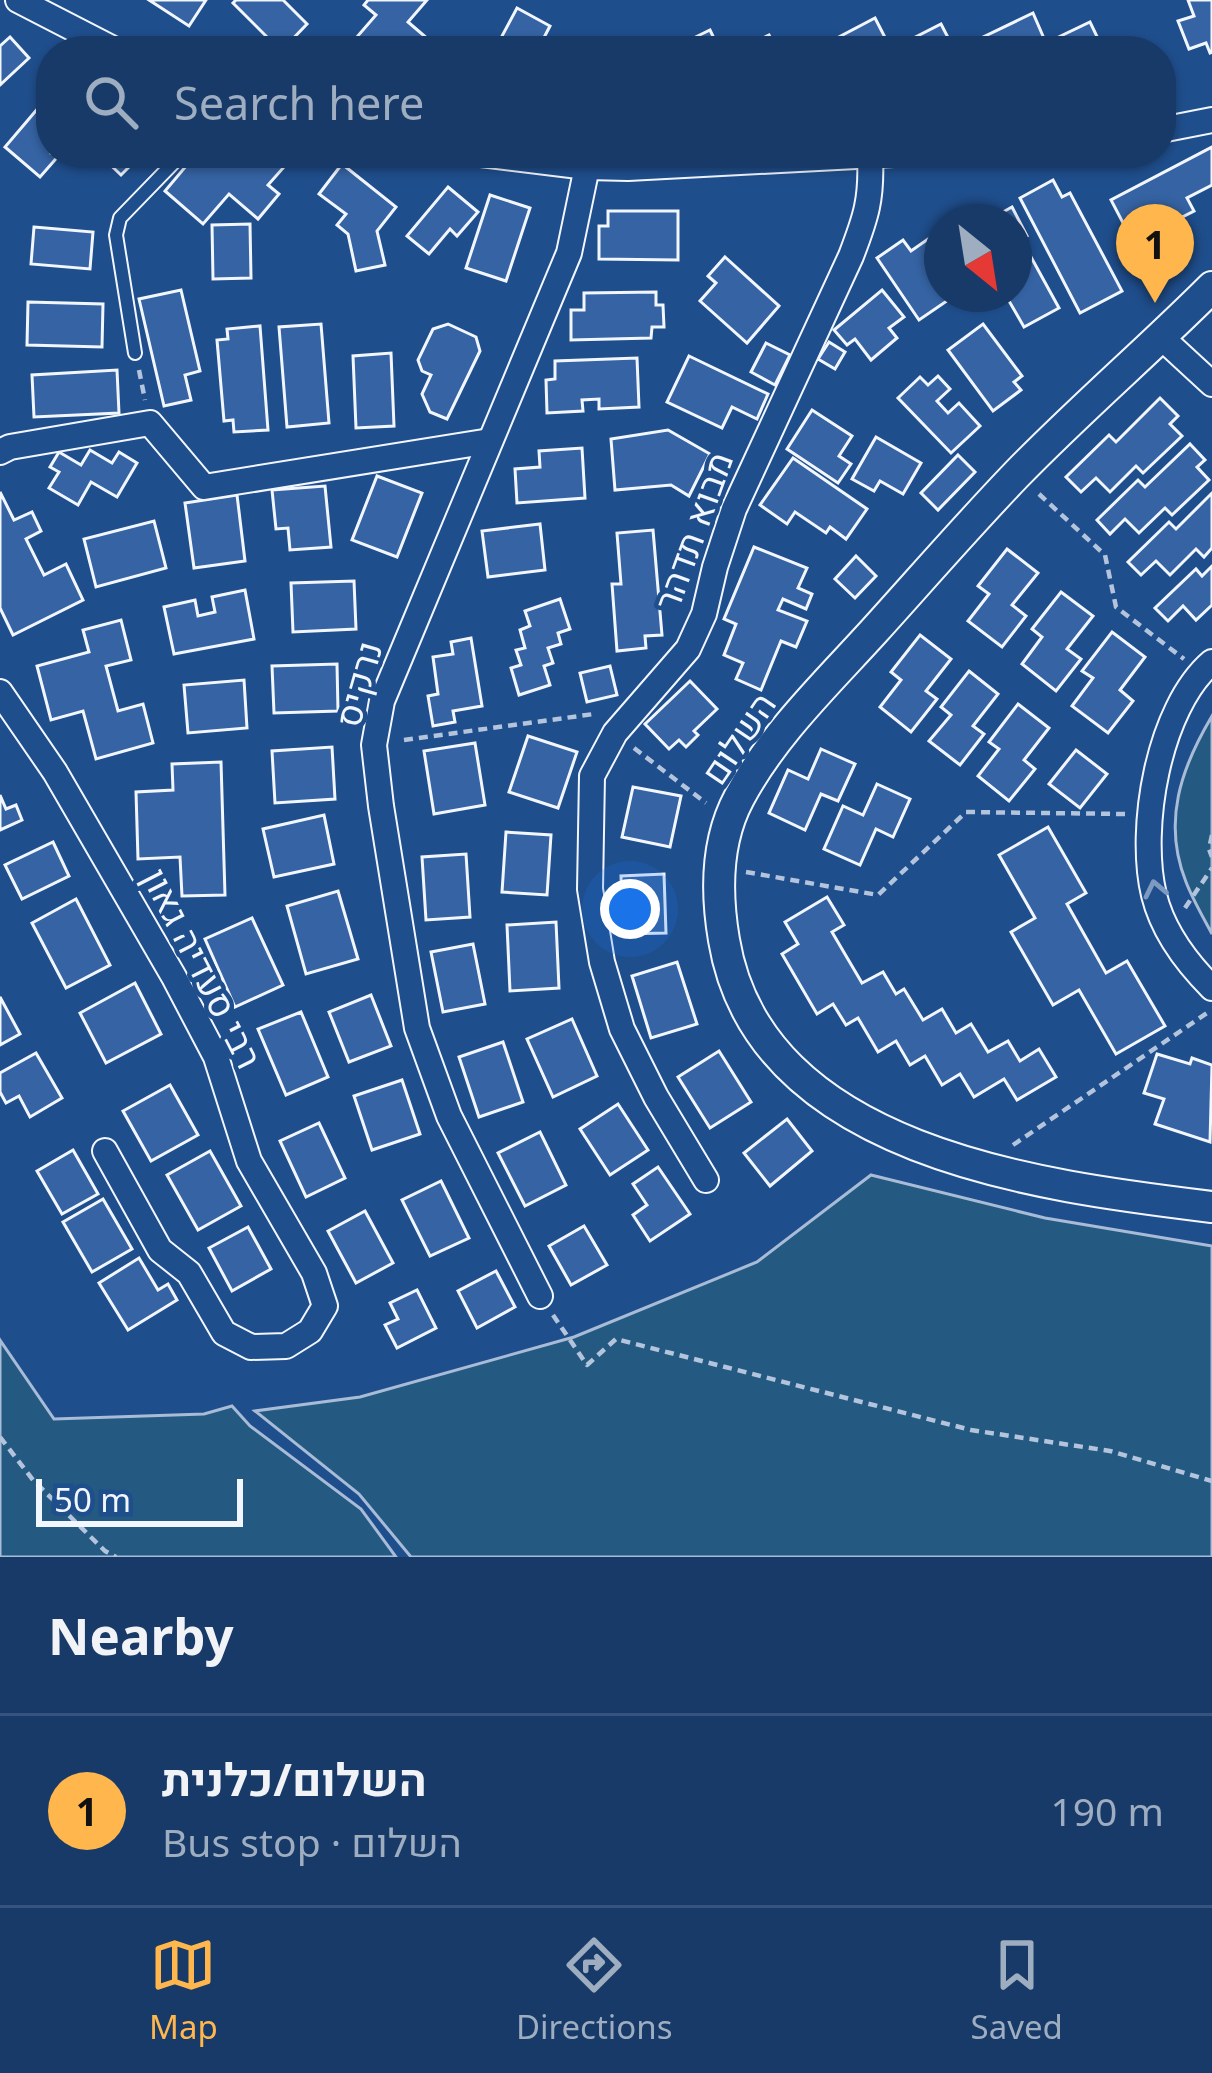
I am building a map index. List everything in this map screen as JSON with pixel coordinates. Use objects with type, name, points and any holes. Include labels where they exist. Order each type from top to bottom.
[{"type":"street","points":[[22,1],[88,36]]},
{"type":"street","points":[[1176,127],[1212,120]]},
{"type":"street","name":"נרקיס","points":[[539,1296],[448,1116],[417,1028],[374,745],[382,701],[569,253],[587,168]]},
{"type":"street","name":"מבוא תדהר","points":[[706,1180],[622,1029],[602,962],[590,889],[592,776],[615,734],[688,649],[704,614],[734,509],[867,216],[870,168]]},
{"type":"street","name":"השלום","points":[[1212,287],[1017,474],[772,743],[736,802],[721,850],[718,906],[728,962],[750,1018],[783,1062],[826,1100],[874,1126],[982,1167],[1112,1194],[1212,1207]]},
{"type":"street","points":[[1161,337],[1212,384]]},
{"type":"street","points":[[0,452],[150,423],[204,487],[490,441]]},
{"type":"street","points":[[1206,667],[1181,703],[1165,745],[1150,800],[1148,848],[1154,896],[1171,939],[1212,988]]},
{"type":"street","name":"רבי סעדיה גאון","points":[[0,692],[56,772],[216,1057],[249,1161],[314,1273],[325,1306],[310,1331],[286,1346],[251,1347],[224,1333],[189,1273],[160,1250],[105,1151]]},
{"type":"lane","points":[[135,353],[116,235],[120,218],[168,168]]},
{"type":"path","points":[[135,353],[150,423]]},
{"type":"path","points":[[1017,474],[1105,555],[1116,607],[1206,667]]},
{"type":"path","points":[[374,745],[636,708]]},
{"type":"path","points":[[615,734],[730,821]]},
{"type":"path","points":[[721,868],[878,896],[966,812],[1149,814]]},
{"type":"path","points":[[1212,835],[1212,857]]},
{"type":"path","points":[[1171,939],[1212,868]]},
{"type":"path","points":[[982,1167],[1212,1010]]},
{"type":"path","points":[[539,1296],[587,1365],[616,1339],[971,1430],[1110,1451],[1212,1481]]},
{"type":"path","points":[[0,1436],[33,1480],[116,1557]]},
{"type":"shaded area","points":[[1212,716],[1212,934],[1179,860],[1176,817],[1191,755]]},
{"type":"shaded area","points":[[871,1175],[1045,1218],[1212,1246],[1212,1557],[411,1557],[359,1494],[255,1411],[360,1397],[574,1337],[757,1262]]},
{"type":"shaded area","points":[[0,1340],[54,1419],[204,1414],[232,1406],[250,1426],[361,1509],[396,1557],[0,1557]]},
{"type":"building","points":[[149,0],[206,0],[189,26]]},
{"type":"building","points":[[283,0],[307,24],[295,36],[266,36],[233,3]]},
{"type":"building","points":[[368,0],[427,0],[408,22],[424,36],[358,36],[376,15],[364,5]]},
{"type":"building","points":[[1188,0],[1212,0],[1210,53],[1206,43],[1189,49],[1178,21],[1194,16]]},
{"type":"building","points":[[517,8],[550,26],[545,36],[502,36]]},
{"type":"building","points":[[1033,13],[1043,36],[985,36]]},
{"type":"building","points":[[875,18],[884,36],[841,36]]},
{"type":"building","points":[[1090,22],[1097,36],[1061,36]]},
{"type":"building","points":[[941,24],[947,36],[918,36]]},
{"type":"building","points":[[10,37],[29,58],[0,85],[0,46]]},
{"type":"building","points":[[36,111],[36,168],[48,168],[40,177],[5,147]]},
{"type":"building","points":[[1212,147],[1212,185],[1187,198],[1194,211],[1133,242],[1111,200]]},
{"type":"building","points":[[184,168],[283,168],[268,185],[279,194],[258,219],[229,194],[203,224],[165,191]]},
{"type":"building","points":[[339,168],[347,168],[396,207],[377,231],[385,265],[356,271],[348,234],[337,225],[346,214],[319,194]]},
{"type":"building","points":[[1053,180],[1062,197],[1070,193],[1122,291],[1080,313],[1032,221],[1032,204],[1023,204],[1020,198]]},
{"type":"building","points":[[448,187],[478,212],[457,236],[450,229],[429,254],[407,236]]},
{"type":"building","points":[[490,195],[530,208],[506,281],[466,268]]},
{"type":"building","points":[[608,211],[678,211],[678,260],[599,259],[599,226],[608,226]]},
{"type":"building","points":[[250,224],[251,278],[213,279],[212,225]]},
{"type":"building","points":[[34,227],[93,232],[90,269],[31,264]]},
{"type":"building","points":[[903,240],[911,251],[924,242],[924,312],[931,312],[919,320],[877,258]]},
{"type":"building","points":[[725,257],[779,306],[747,343],[700,301],[716,283],[708,276]]},
{"type":"building","points":[[1032,259],[1059,308],[1024,327],[1015,312],[1032,312]]},
{"type":"building","points":[[181,290],[200,371],[185,375],[191,400],[164,406],[139,299]]},
{"type":"building","points":[[882,290],[904,317],[889,328],[897,338],[871,360],[855,339],[847,345],[834,330]]},
{"type":"building","points":[[656,292],[656,305],[663,305],[664,327],[652,327],[651,338],[571,340],[571,310],[584,310],[584,293]]},
{"type":"building","points":[[28,302],[103,304],[102,347],[27,345]]},
{"type":"building","points":[[321,324],[329,423],[287,427],[279,327]]},
{"type":"building","points":[[448,324],[476,337],[480,351],[447,419],[430,412],[422,394],[431,375],[422,371],[418,360],[433,329]]},
{"type":"building","points":[[983,324],[1022,376],[1014,382],[1021,390],[993,411],[948,350]]},
{"type":"building","points":[[260,326],[268,430],[234,432],[233,420],[224,421],[217,340],[228,339],[227,329]]},
{"type":"building","points":[[829,342],[845,352],[835,369],[818,359]]},
{"type":"building","points":[[766,343],[790,355],[775,385],[751,372]]},
{"type":"building","points":[[391,353],[394,426],[356,428],[353,356]]},
{"type":"building","points":[[689,356],[768,394],[757,419],[732,407],[722,428],[667,402]]},
{"type":"building","points":[[637,358],[639,407],[599,409],[599,399],[582,400],[583,411],[547,413],[546,380],[555,379],[555,361]]},
{"type":"building","points":[[117,370],[119,413],[34,417],[32,375]]},
{"type":"building","points":[[938,376],[950,389],[937,401],[948,413],[959,403],[980,426],[951,453],[898,398],[920,377],[928,385]]},
{"type":"building","points":[[1160,398],[1178,416],[1170,424],[1182,436],[1143,473],[1136,466],[1110,492],[1096,478],[1081,492],[1066,477],[1109,435],[1116,442]]},
{"type":"building","points":[[812,410],[852,436],[839,456],[851,464],[838,483],[787,449]]},
{"type":"building","points":[[668,430],[710,454],[689,496],[671,485],[615,490],[611,439]]},
{"type":"building","points":[[876,437],[921,463],[903,494],[880,481],[874,491],[852,479]]},
{"type":"building","points":[[1190,444],[1205,460],[1197,467],[1209,480],[1172,515],[1165,508],[1139,533],[1125,519],[1110,534],[1097,520],[1138,480],[1145,487]]},
{"type":"building","points":[[582,448],[585,498],[517,503],[515,469],[540,467],[539,451]]},
{"type":"building","points":[[90,450],[112,463],[119,452],[137,463],[117,497],[91,482],[78,505],[49,488],[59,472],[50,467],[59,452],[81,465]]},
{"type":"building","points":[[958,455],[975,472],[938,510],[921,493]]},
{"type":"building","points":[[793,458],[867,509],[846,539],[830,527],[826,533],[795,512],[787,524],[760,505]]},
{"type":"building","points":[[377,476],[422,493],[397,557],[352,540]]},
{"type":"building","points":[[325,486],[331,547],[290,550],[288,528],[276,529],[272,490]]},
{"type":"building","points":[[0,492],[14,520],[32,512],[41,531],[26,539],[44,575],[66,564],[83,600],[13,635],[0,608]]},
{"type":"building","points":[[1212,493],[1212,548],[1204,557],[1196,549],[1170,575],[1156,561],[1141,575],[1128,562],[1169,522],[1176,529]]},
{"type":"building","points":[[237,495],[245,561],[194,568],[185,503]]},
{"type":"building","points":[[154,521],[166,568],[96,587],[84,539]]},
{"type":"building","points":[[540,524],[545,570],[488,577],[482,531]]},
{"type":"building","points":[[653,530],[662,635],[645,636],[646,648],[617,651],[612,584],[621,584],[617,533]]},
{"type":"building","points":[[754,547],[807,568],[798,588],[812,594],[806,609],[783,599],[778,610],[807,621],[796,647],[781,641],[761,690],[736,679],[743,663],[724,655],[736,624],[724,619]]},
{"type":"building","points":[[1007,549],[1038,573],[1012,605],[1026,616],[1002,647],[968,621],[989,594],[978,586]]},
{"type":"building","points":[[856,556],[876,576],[855,598],[835,579]]},
{"type":"building","points":[[1212,566],[1212,605],[1196,620],[1183,606],[1168,621],[1155,608],[1196,569],[1202,576]]},
{"type":"building","points":[[354,581],[356,629],[293,632],[291,583]]},
{"type":"building","points":[[245,590],[254,639],[174,654],[164,607],[195,600],[198,616],[215,612],[212,597]]},
{"type":"building","points":[[1061,592],[1093,616],[1067,649],[1081,659],[1056,691],[1022,664],[1042,637],[1032,629]]},
{"type":"building","points":[[560,599],[570,629],[558,633],[561,644],[548,648],[553,663],[544,666],[550,685],[519,695],[511,668],[521,665],[516,650],[525,648],[520,630],[530,626],[525,611]]},
{"type":"building","points":[[121,620],[131,660],[106,666],[118,711],[143,704],[153,743],[96,759],[83,711],[51,720],[37,666],[89,652],[83,630]]},
{"type":"building","points":[[1112,632],[1145,657],[1120,690],[1133,701],[1108,733],[1072,706],[1093,678],[1082,671]]},
{"type":"building","points":[[920,635],[951,659],[926,691],[937,699],[911,732],[880,707],[901,680],[891,672]]},
{"type":"building","points":[[471,638],[482,706],[453,711],[455,722],[433,726],[428,696],[438,694],[433,657],[453,654],[451,642]]},
{"type":"building","points":[[337,664],[338,711],[274,713],[272,666]]},
{"type":"building","points":[[610,666],[617,695],[587,702],[580,673]]},
{"type":"building","points":[[969,671],[998,694],[973,726],[984,734],[960,765],[929,741],[951,715],[941,707]]},
{"type":"building","points":[[244,680],[247,728],[188,733],[184,685]]},
{"type":"building","points":[[690,681],[717,709],[694,731],[698,735],[686,747],[679,740],[669,749],[645,724]]},
{"type":"building","points":[[1018,704],[1049,728],[1024,760],[1035,769],[1009,801],[978,776],[999,749],[989,742]]},
{"type":"building","points":[[528,736],[577,752],[558,808],[509,792]]},
{"type":"building","points":[[475,743],[485,805],[434,814],[424,751]]},
{"type":"building","points":[[332,747],[335,799],[275,803],[272,751]]},
{"type":"building","points":[[821,749],[855,764],[838,801],[821,794],[805,830],[769,813],[788,770],[808,779]]},
{"type":"building","points":[[1076,750],[1107,774],[1080,808],[1049,784]]},
{"type":"building","points":[[221,762],[225,895],[182,896],[180,857],[138,859],[136,792],[173,790],[172,764]]},
{"type":"building","points":[[877,784],[910,799],[893,837],[876,829],[860,865],[824,849],[843,806],[863,815]]},
{"type":"building","points":[[633,787],[681,796],[670,847],[622,837]]},
{"type":"building","points":[[0,795],[6,809],[16,805],[22,820],[0,830]]},
{"type":"building","points":[[324,815],[334,864],[274,877],[263,829]]},
{"type":"building","points":[[1048,827],[1086,893],[1067,904],[1106,973],[1127,961],[1165,1026],[1116,1054],[1079,990],[1053,1005],[1011,932],[1035,918],[999,855]]},
{"type":"building","points":[[506,832],[551,835],[547,895],[502,892]]},
{"type":"building","points":[[53,842],[69,876],[22,899],[5,865]]},
{"type":"building","points":[[466,854],[470,917],[426,920],[422,857]]},
{"type":"building","points":[[664,874],[666,933],[623,934],[621,876]]},
{"type":"building","points":[[338,891],[358,959],[306,974],[287,906]]},
{"type":"building","points":[[827,897],[844,925],[832,932],[862,983],[883,972],[896,994],[904,989],[923,1020],[942,1009],[956,1033],[971,1024],[988,1052],[1008,1041],[1020,1061],[1039,1049],[1056,1077],[1017,1100],[1004,1079],[974,1097],[960,1074],[942,1085],[925,1056],[910,1065],[896,1041],[878,1052],[858,1018],[846,1025],[833,1004],[817,1014],[782,954],[798,944],[785,922]]},
{"type":"building","points":[[76,899],[110,965],[66,988],[32,923]]},
{"type":"building","points":[[252,918],[283,985],[235,1007],[205,939]]},
{"type":"building","points":[[556,922],[559,988],[510,991],[507,925]]},
{"type":"building","points":[[473,944],[485,1004],[443,1012],[431,952]]},
{"type":"building","points":[[677,962],[697,1024],[651,1038],[632,976]]},
{"type":"building","points":[[135,983],[161,1034],[106,1063],[80,1013]]},
{"type":"building","points":[[371,995],[391,1046],[349,1062],[329,1012]]},
{"type":"building","points":[[0,997],[20,1034],[0,1045]]},
{"type":"building","points":[[301,1012],[328,1077],[286,1095],[258,1029]]},
{"type":"building","points":[[572,1019],[597,1076],[553,1097],[527,1039]]},
{"type":"building","points":[[503,1042],[523,1102],[479,1117],[459,1057]]},
{"type":"building","points":[[719,1051],[751,1102],[710,1128],[678,1077]]},
{"type":"building","points":[[36,1053],[62,1098],[30,1117],[19,1096],[6,1103],[0,1092],[0,1073]]},
{"type":"building","points":[[1157,1054],[1212,1065],[1210,1142],[1155,1124],[1164,1099],[1144,1093]]},
{"type":"building","points":[[402,1080],[420,1134],[372,1150],[354,1096]]},
{"type":"building","points":[[170,1085],[198,1135],[151,1161],[123,1111]]},
{"type":"building","points":[[618,1104],[648,1150],[610,1175],[580,1129]]},
{"type":"building","points":[[787,1119],[812,1151],[770,1186],[744,1153]]},
{"type":"building","points":[[319,1123],[345,1178],[306,1197],[280,1141]]},
{"type":"building","points":[[540,1132],[566,1185],[525,1206],[498,1153]]},
{"type":"building","points":[[73,1150],[98,1194],[62,1214],[37,1171]]},
{"type":"building","points":[[210,1151],[241,1206],[198,1230],[167,1175]]},
{"type":"building","points":[[658,1167],[690,1214],[650,1241],[633,1215],[647,1205],[633,1184]]},
{"type":"building","points":[[441,1181],[469,1238],[430,1256],[402,1200]]},
{"type":"building","points":[[103,1199],[132,1249],[92,1272],[63,1222]]},
{"type":"building","points":[[365,1211],[393,1263],[356,1283],[328,1231]]},
{"type":"building","points":[[584,1226],[607,1265],[571,1285],[549,1246]]},
{"type":"building","points":[[248,1227],[271,1269],[232,1291],[209,1248]]},
{"type":"building","points":[[139,1258],[158,1290],[168,1284],[177,1300],[128,1330],[99,1283]]},
{"type":"building","points":[[496,1271],[515,1307],[477,1328],[458,1291]]},
{"type":"building","points":[[417,1290],[436,1328],[397,1348],[385,1325],[398,1319],[390,1303]]},
{"type":"place","name":"השלום/כלנית","points":[[1155,303]]}]
